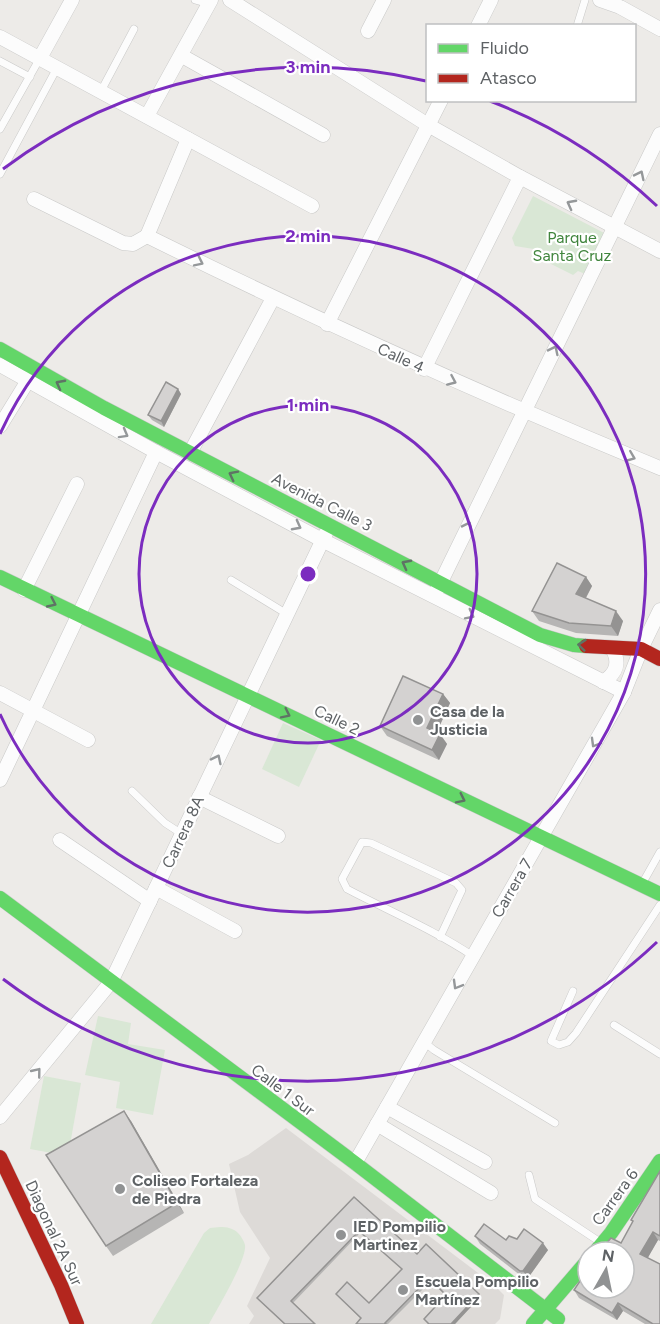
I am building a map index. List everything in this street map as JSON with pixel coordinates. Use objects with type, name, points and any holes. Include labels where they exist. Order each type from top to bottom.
[{"type":"street","points":[[40,58],[72,0]]},
{"type":"street","points":[[230,0],[428,125],[660,251]]},
{"type":"street","points":[[368,31],[384,0]]},
{"type":"street","points":[[479,24],[491,0]]},
{"type":"street","points":[[600,0],[620,7],[660,29]]},
{"type":"street","points":[[147,116],[182,57],[210,2]]},
{"type":"street","points":[[0,37],[312,206]]},
{"type":"street","points":[[182,57],[323,135]]},
{"type":"street","points":[[327,324],[440,102]]},
{"type":"street","points":[[434,597],[660,134]]},
{"type":"street","points":[[34,199],[123,243],[133,244],[147,236],[188,139]]},
{"type":"street","points":[[424,369],[520,177]]},
{"type":"street","name":"Calle 4","points":[[147,236],[424,369],[660,468]]},
{"type":"street","points":[[190,453],[273,298]]},
{"type":"street","name":"Avenida Calle 3","points":[[0,349],[31,376],[156,452],[322,540],[624,692]]},
{"type":"street","name":"Avenida Calle 3","points":[[0,365],[31,376],[190,453],[540,635],[574,645],[641,649]]},
{"type":"street","points":[[0,426],[31,376]]},
{"type":"street","points":[[0,780],[156,452]]},
{"type":"street","points":[[24,590],[77,484]]},
{"type":"street","name":"Carrera 8A","points":[[0,1117],[111,982],[330,524]]},
{"type":"street","name":"Calle 2","points":[[0,577],[660,894]]},
{"type":"street","name":"Carrera 7","points":[[355,1163],[624,692],[660,610]]},
{"type":"street","points":[[603,682],[615,671],[617,663],[612,648]]},
{"type":"street","points":[[641,649],[660,660]]},
{"type":"street","points":[[0,693],[88,740]]},
{"type":"street","points":[[199,797],[278,836]]},
{"type":"street","points":[[60,840],[153,895],[235,931]]},
{"type":"street","name":"Calle 1 Sur","points":[[0,898],[355,1163],[558,1319]]},
{"type":"street","points":[[387,1107],[485,1162]]},
{"type":"street","points":[[377,1124],[491,1193]]},
{"type":"street","name":"Diagonal 2A Sur","points":[[0,1156],[61,1285],[76,1324]]},
{"type":"street","name":"Carrera 6","points":[[604,1240],[660,1161]]},
{"type":"street","points":[[533,1324],[576,1274]]},
{"type":"lane","points":[[195,0],[210,2]]},
{"type":"lane","points":[[578,24],[585,0]]},
{"type":"lane","points":[[101,92],[134,29]]},
{"type":"lane","points":[[0,129],[40,58]]},
{"type":"lane","points":[[0,61],[30,77]]},
{"type":"lane","points":[[0,174],[57,68]]},
{"type":"lane","points":[[231,580],[287,614]]},
{"type":"lane","points":[[132,791],[165,823],[182,834]]},
{"type":"lane","points":[[440,937],[462,890],[456,883],[370,843],[362,842],[342,879],[347,889],[473,956]]},
{"type":"lane","points":[[642,884],[660,852]]},
{"type":"lane","points":[[573,991],[551,1041],[559,1045],[568,1042],[576,1033],[660,905]]},
{"type":"lane","points":[[614,1025],[660,1054]]},
{"type":"lane","points":[[424,1042],[555,1123]]},
{"type":"lane","points":[[529,1175],[535,1199],[588,1240]]},
{"type":"shaded area","name":"IED Pompilio Martinez","points":[[286,1128],[494,1285],[504,1295],[500,1319],[495,1324],[249,1324],[254,1316],[247,1306],[270,1258],[240,1212],[229,1164],[248,1155]]},
{"type":"green space","name":"Parque Santa Cruz","points":[[533,196],[608,235],[590,276],[578,271],[573,275],[551,264],[546,251],[515,246],[512,238]]},
{"type":"green space","points":[[283,723],[321,740],[299,787],[262,769]]},
{"type":"green space","points":[[98,1016],[131,1023],[128,1044],[165,1050],[153,1115],[116,1108],[120,1082],[85,1075]]},
{"type":"green space","points":[[44,1076],[81,1083],[68,1156],[30,1149]]},
{"type":"green space","points":[[220,1227],[234,1230],[245,1245],[237,1273],[209,1324],[151,1324],[204,1233],[210,1228]]},
{"type":"building","points":[[166,382],[178,389],[161,421],[148,415]]},
{"type":"building","points":[[557,563],[586,577],[576,594],[616,611],[611,626],[569,623],[532,611]]},
{"type":"building","name":"Casa de la Justicia","points":[[403,676],[443,694],[427,728],[440,734],[432,750],[380,726]]},
{"type":"building","name":"Coliseo Fortaleza de Piedra","points":[[124,1111],[177,1203],[106,1246],[46,1155]]},
{"type":"building","points":[[660,1171],[660,1236],[653,1232],[640,1254],[660,1264],[660,1324],[653,1324],[618,1303],[612,1313],[591,1300],[636,1300],[636,1240],[623,1240],[633,1221],[631,1220]]},
{"type":"building","points":[[354,1197],[417,1254],[426,1244],[479,1294],[451,1324],[429,1324],[424,1319],[446,1295],[429,1278],[386,1324],[356,1324],[361,1318],[336,1294],[347,1282],[369,1303],[402,1269],[359,1231],[291,1301],[315,1324],[285,1324],[257,1298]]},
{"type":"building","points":[[484,1224],[506,1240],[509,1236],[517,1239],[524,1229],[543,1243],[523,1271],[520,1271],[475,1236]]},
{"type":"traffic: fast","points":[[0,349],[104,408],[540,635],[574,645],[586,646]]},
{"type":"traffic: fast","points":[[0,577],[660,894]]},
{"type":"traffic: fast","points":[[0,898],[355,1163],[558,1319]]},
{"type":"traffic: fast","points":[[605,1240],[660,1161]]},
{"type":"traffic: fast","points":[[533,1324],[576,1274]]},
{"type":"traffic: jam","points":[[586,646],[641,649],[660,659]]},
{"type":"traffic: jam","points":[[0,1157],[77,1324]]},
{"type":"place","name":"Casa de la Justicia","points":[[418,720]]},
{"type":"place","name":"Coliseo Fortaleza de Piedra","points":[[120,1189]]},
{"type":"place","name":"IED Pompilio Martinez","points":[[341,1235]]},
{"type":"place","name":"Escuela Pompilio Martínez","points":[[403,1290]]}]
